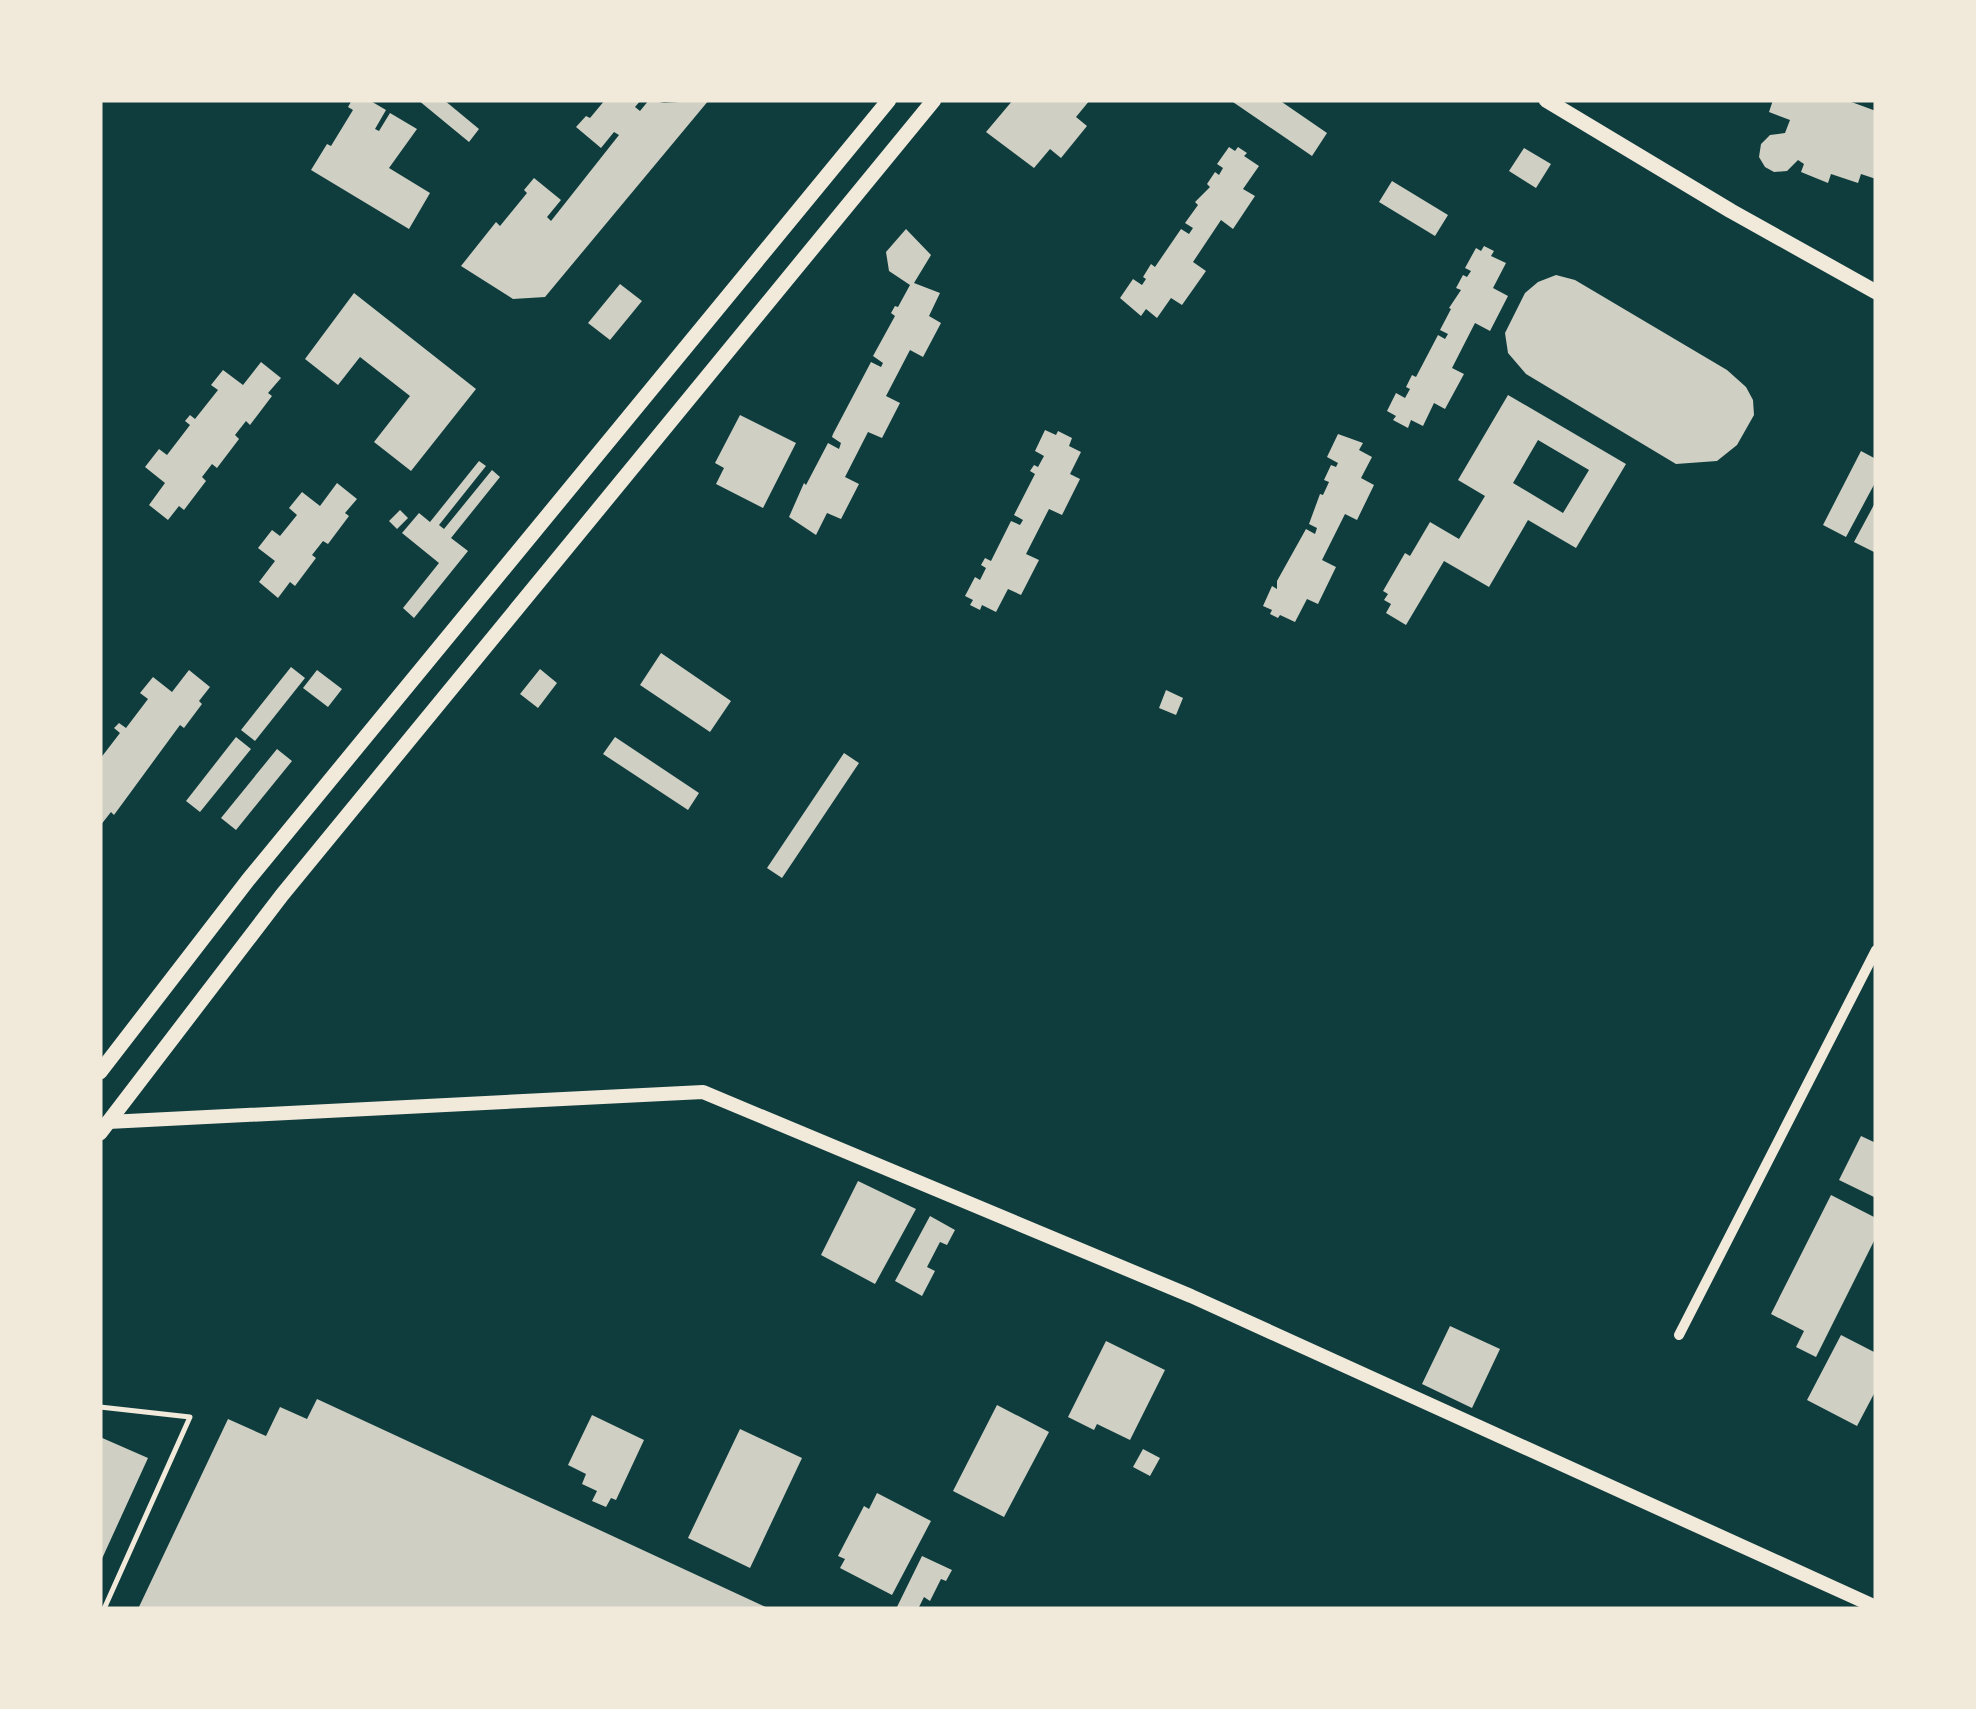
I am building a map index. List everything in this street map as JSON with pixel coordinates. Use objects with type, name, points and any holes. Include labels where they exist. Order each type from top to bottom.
[{"type":"main road","points":[[100,1072],[248,880],[888,100]]},
{"type":"main road","points":[[104,1127],[295,880],[934,100]]},
{"type":"main road","points":[[1546,100],[1876,292]]},
{"type":"street","points":[[1679,1335],[1876,950]]},
{"type":"street","points":[[104,1127],[704,1092],[1191,1296],[1876,1607]]},
{"type":"lane","points":[[100,1407],[190,1418],[104,1609]]},
{"type":"building","points":[[352,100],[369,100],[386,110],[375,129],[379,131],[390,113],[417,129],[389,168],[430,193],[409,229],[311,170],[353,110],[348,107]]},
{"type":"building","points":[[418,100],[444,100],[479,129],[469,142]]},
{"type":"building","points":[[605,100],[641,100],[635,107],[640,111],[649,100],[709,100],[545,297],[513,299],[461,266],[496,222],[500,226],[534,178],[561,200],[547,217],[551,221],[619,135],[614,132],[601,148],[576,127]]},
{"type":"building","points":[[1013,100],[1090,100],[1076,117],[1087,126],[1061,158],[1050,149],[1034,168],[986,132]]},
{"type":"building","points":[[1230,100],[1279,100],[1327,133],[1312,156]]},
{"type":"building","points":[[1773,100],[1846,100],[1876,111],[1876,179],[1861,174],[1858,183],[1831,174],[1828,183],[1801,172],[1804,164],[1798,160],[1787,171],[1774,172],[1765,167],[1759,157],[1761,144],[1770,135],[1785,133],[1790,120],[1769,112]]},
{"type":"building","points":[[1229,147],[1235,151],[1238,147],[1259,166],[1243,189],[1255,196],[1233,229],[1221,220],[1193,262],[1206,271],[1182,305],[1171,298],[1157,318],[1146,309],[1141,316],[1120,298],[1133,279],[1142,285],[1151,264],[1155,267],[1181,229],[1189,234],[1193,228],[1185,223],[1198,205],[1195,202],[1210,187],[1207,184],[1215,172],[1219,175],[1223,168],[1217,164]]},
{"type":"building","points":[[1524,148],[1551,164],[1536,188],[1509,171]]},
{"type":"building","points":[[1392,181],[1448,215],[1435,236],[1379,202]]},
{"type":"building","points":[[906,229],[931,255],[914,283],[940,293],[929,316],[941,323],[923,357],[910,350],[886,396],[900,403],[882,438],[868,432],[845,477],[859,484],[841,519],[827,513],[816,535],[789,517],[828,443],[839,449],[841,443],[833,434],[871,362],[881,367],[883,363],[873,356],[895,316],[891,313],[910,285],[889,271],[886,252]]},
{"type":"building","points":[[1484,246],[1494,251],[1491,256],[1506,263],[1493,288],[1508,296],[1490,331],[1475,323],[1452,368],[1464,374],[1445,409],[1434,403],[1423,426],[1411,420],[1408,428],[1393,420],[1396,416],[1387,411],[1396,393],[1405,398],[1412,375],[1416,377],[1438,335],[1445,339],[1448,334],[1440,330],[1461,290],[1456,288],[1463,275],[1467,277],[1471,271],[1465,268],[1476,248],[1481,251]]},
{"type":"building","points":[[1556,275],[1575,280],[1727,370],[1746,387],[1753,400],[1754,415],[1737,445],[1717,461],[1676,464],[1526,374],[1508,353],[1505,333],[1525,293]]},
{"type":"building","points":[[620,284],[642,301],[610,340],[588,323]]},
{"type":"building","points":[[354,293],[476,389],[411,471],[374,442],[410,396],[360,357],[338,385],[305,359]]},
{"type":"building","points":[[261,362],[281,378],[268,393],[272,396],[250,425],[246,421],[235,435],[239,439],[217,468],[212,464],[202,477],[206,481],[184,510],[179,506],[168,520],[149,505],[165,483],[145,467],[159,449],[167,455],[190,425],[185,421],[190,415],[195,419],[218,390],[211,385],[223,370],[243,385]]},
{"type":"building","points":[[1508,395],[1626,464],[1576,548],[1528,520],[1489,587],[1444,561],[1406,625],[1386,613],[1391,604],[1384,600],[1388,594],[1383,591],[1405,553],[1410,556],[1430,522],[1459,539],[1485,496],[1458,480]],"holes":[[[1538,440],[1589,470],[1563,513],[1513,483]]]},
{"type":"building","points":[[740,415],[796,443],[763,508],[716,484],[724,468],[715,463]]},
{"type":"building","points":[[1045,430],[1072,438],[1069,446],[1081,452],[1070,474],[1080,479],[1062,515],[1049,509],[1026,554],[1039,560],[1021,595],[1008,589],[996,612],[982,605],[980,610],[970,605],[973,600],[965,596],[975,577],[980,580],[986,568],[981,565],[985,558],[991,561],[1011,521],[1020,525],[1023,520],[1014,515],[1035,474],[1030,471],[1034,465],[1038,467],[1044,456],[1035,451]]},
{"type":"building","points":[[1338,434],[1363,443],[1359,450],[1372,457],[1361,478],[1374,485],[1357,520],[1345,514],[1322,560],[1336,567],[1318,604],[1307,599],[1295,622],[1280,615],[1278,618],[1263,606],[1272,586],[1277,589],[1277,581],[1306,529],[1315,534],[1317,528],[1309,524],[1329,482],[1324,480],[1331,465],[1336,467],[1338,463],[1327,457]]},
{"type":"building","points":[[1861,451],[1876,459],[1876,481],[1846,537],[1823,525]]},
{"type":"building","points":[[479,461],[486,466],[439,525],[444,529],[492,470],[500,477],[451,538],[468,551],[414,618],[403,608],[439,563],[402,533],[419,513],[430,522]]},
{"type":"building","points":[[337,483],[357,499],[345,513],[349,516],[328,544],[323,541],[312,555],[316,558],[295,586],[290,582],[278,598],[259,582],[275,561],[258,548],[272,530],[280,536],[297,515],[289,508],[302,492],[320,506]]},
{"type":"building","points":[[1876,501],[1876,553],[1854,542]]},
{"type":"building","points":[[400,510],[408,518],[397,529],[389,521]]},
{"type":"building","points":[[661,653],[731,701],[710,732],[640,685]]},
{"type":"building","points":[[291,667],[305,678],[255,741],[241,730]]},
{"type":"building","points":[[540,669],[557,683],[538,708],[520,694]]},
{"type":"building","points":[[189,670],[210,687],[199,701],[202,704],[184,728],[180,725],[114,815],[111,812],[100,826],[100,759],[120,733],[114,728],[119,723],[126,728],[148,699],[140,693],[153,677],[172,692]]},
{"type":"building","points":[[317,670],[342,689],[328,707],[303,688]]},
{"type":"building","points":[[1166,690],[1183,698],[1176,715],[1159,708]]},
{"type":"building","points":[[236,737],[251,749],[200,812],[186,801]]},
{"type":"building","points":[[615,737],[699,793],[688,810],[603,754]]},
{"type":"building","points":[[277,749],[292,761],[236,830],[221,818]]},
{"type":"building","points":[[844,753],[859,763],[782,878],[767,868]]},
{"type":"building","points":[[1861,1136],[1876,1143],[1876,1198],[1839,1180]]},
{"type":"building","points":[[858,1181],[916,1209],[875,1284],[821,1255]]},
{"type":"building","points":[[1831,1195],[1876,1218],[1876,1237],[1816,1357],[1796,1347],[1804,1331],[1771,1314]]},
{"type":"building","points":[[930,1216],[955,1230],[947,1245],[940,1242],[927,1267],[935,1271],[922,1296],[895,1281]]},
{"type":"building","points":[[1450,1326],[1500,1349],[1472,1408],[1422,1384]]},
{"type":"building","points":[[1841,1335],[1876,1353],[1876,1390],[1857,1426],[1807,1400]]},
{"type":"building","points":[[1106,1341],[1165,1370],[1130,1440],[1097,1424],[1094,1430],[1068,1417]]},
{"type":"building","points":[[317,1399],[770,1609],[138,1609],[228,1419],[266,1436],[280,1407],[307,1419]]},
{"type":"building","points":[[997,1405],[1049,1432],[1004,1517],[953,1491]]},
{"type":"building","points":[[592,1415],[644,1440],[616,1500],[611,1498],[606,1507],[592,1501],[597,1491],[582,1484],[586,1474],[568,1465]]},
{"type":"building","points":[[740,1429],[802,1458],[750,1568],[688,1538]]},
{"type":"building","points":[[100,1437],[148,1458],[100,1563]]},
{"type":"building","points":[[1143,1449],[1160,1458],[1150,1476],[1133,1467]]},
{"type":"building","points":[[877,1493],[931,1521],[892,1595],[840,1568],[845,1559],[838,1556],[864,1506],[869,1509]]},
{"type":"building","points":[[922,1556],[952,1570],[946,1581],[941,1579],[930,1601],[924,1597],[918,1609],[896,1609]]}]
